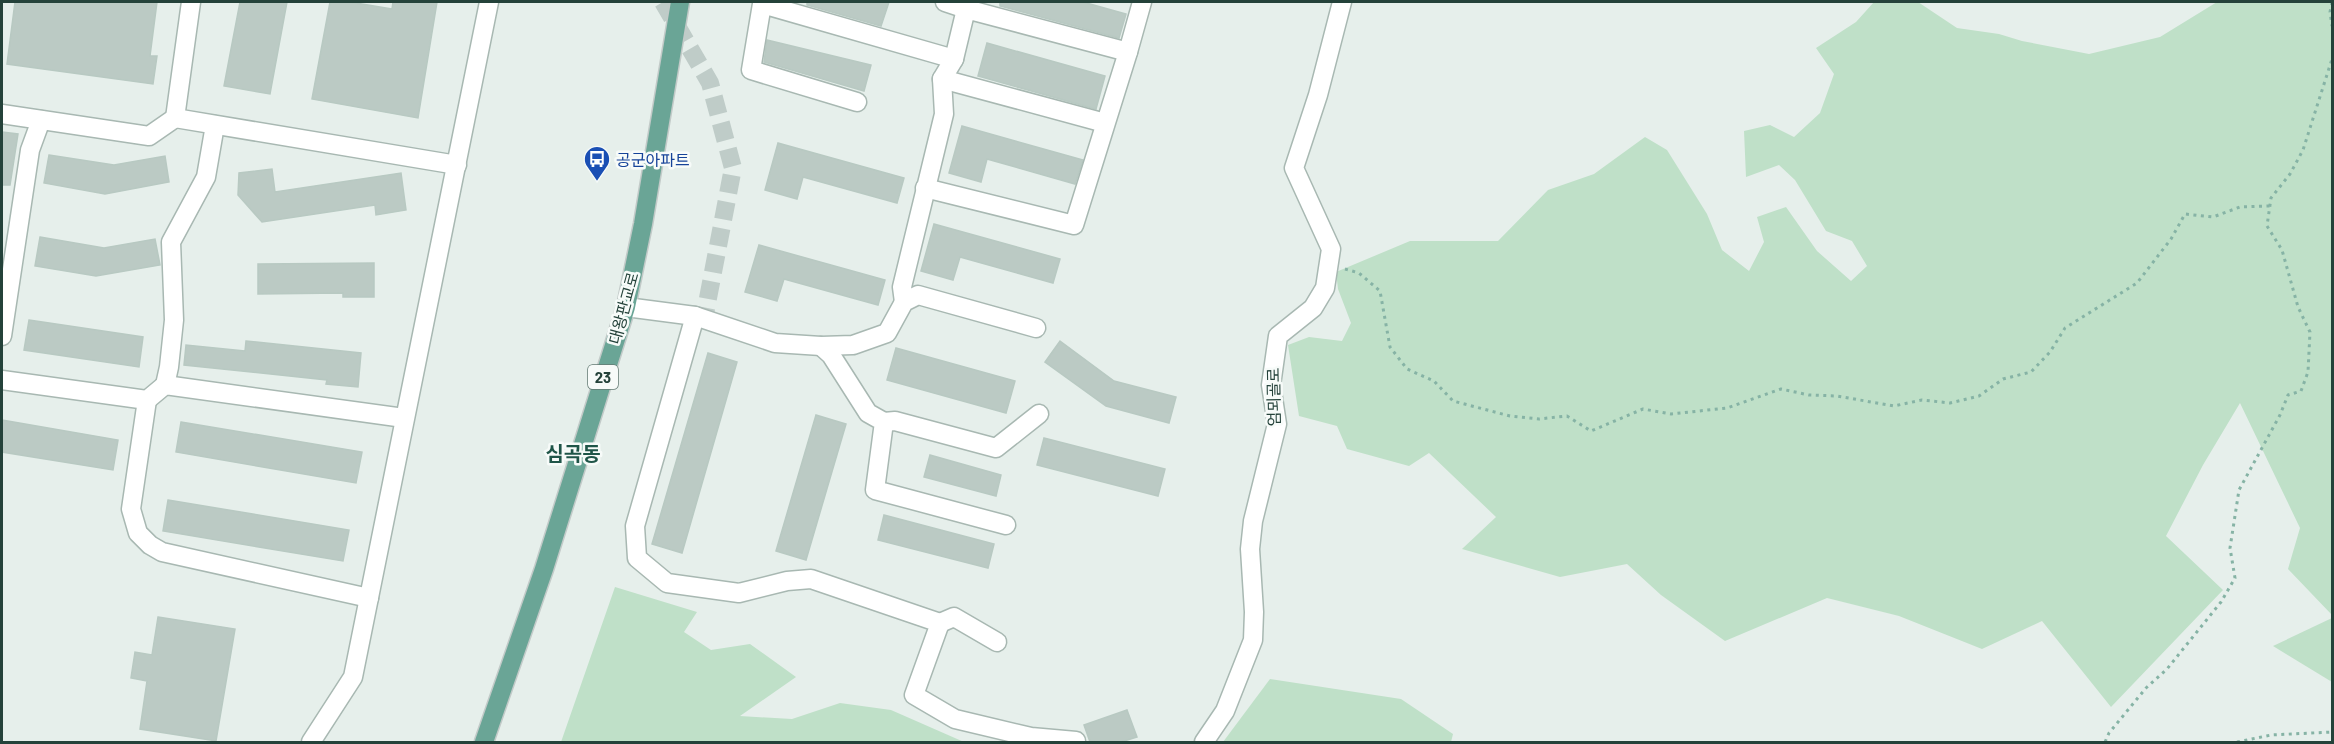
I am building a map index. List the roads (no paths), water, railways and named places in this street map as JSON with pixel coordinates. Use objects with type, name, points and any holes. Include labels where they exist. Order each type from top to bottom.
[{"type":"main road","name":"대왕판교로","points":[[484,742],[544,569],[626,307],[644,224],[680,2]]},
{"type":"street","points":[[175,118],[191,2]]},
{"type":"street","points":[[311,742],[353,677],[489,2]]},
{"type":"street","points":[[945,2],[1128,52]]},
{"type":"street","points":[[925,188],[1074,225],[1142,2]]},
{"type":"street","name":"엄뫼골로","points":[[1204,742],[1225,711],[1253,640],[1254,612],[1250,549],[1253,521],[1276,424],[1270,385],[1278,336],[1313,308],[1325,288],[1331,249],[1294,168],[1318,95],[1342,2]]},
{"type":"street","points":[[857,102],[751,69],[762,4],[954,60]]},
{"type":"street","points":[[626,307],[695,316],[776,343],[821,346],[853,345],[887,333],[904,302],[902,287],[945,114],[942,79],[954,60],[966,9]]},
{"type":"street","points":[[942,79],[1105,123]]},
{"type":"street","points":[[2,114],[149,136],[175,118],[457,165]]},
{"type":"street","points":[[2,336],[4,298],[30,150],[42,120]]},
{"type":"street","points":[[214,125],[206,177],[171,242],[174,320],[169,367],[165,385],[147,399],[131,509],[138,533],[150,546],[162,552],[369,598]]},
{"type":"street","points":[[904,302],[918,296],[1036,328]]},
{"type":"street","points":[[695,316],[635,526],[637,558],[667,583],[739,593],[787,581],[811,579],[940,623],[954,617],[997,642]]},
{"type":"street","points":[[821,346],[831,355],[868,413],[884,422],[895,421],[996,448],[1039,414]]},
{"type":"street","points":[[2,380],[147,399]]},
{"type":"street","points":[[165,385],[404,418]]},
{"type":"street","points":[[884,422],[875,490],[1006,525]]},
{"type":"street","points":[[940,623],[914,695],[955,719],[1032,737],[1076,741]]},
{"type":"tunnel","points":[[663,2],[710,83],[733,168],[704,319]]},
{"type":"place","name":"공군아파트","points":[[597,182]]},
{"type":"district","name":"심곡동","points":[[573,453]]}]
